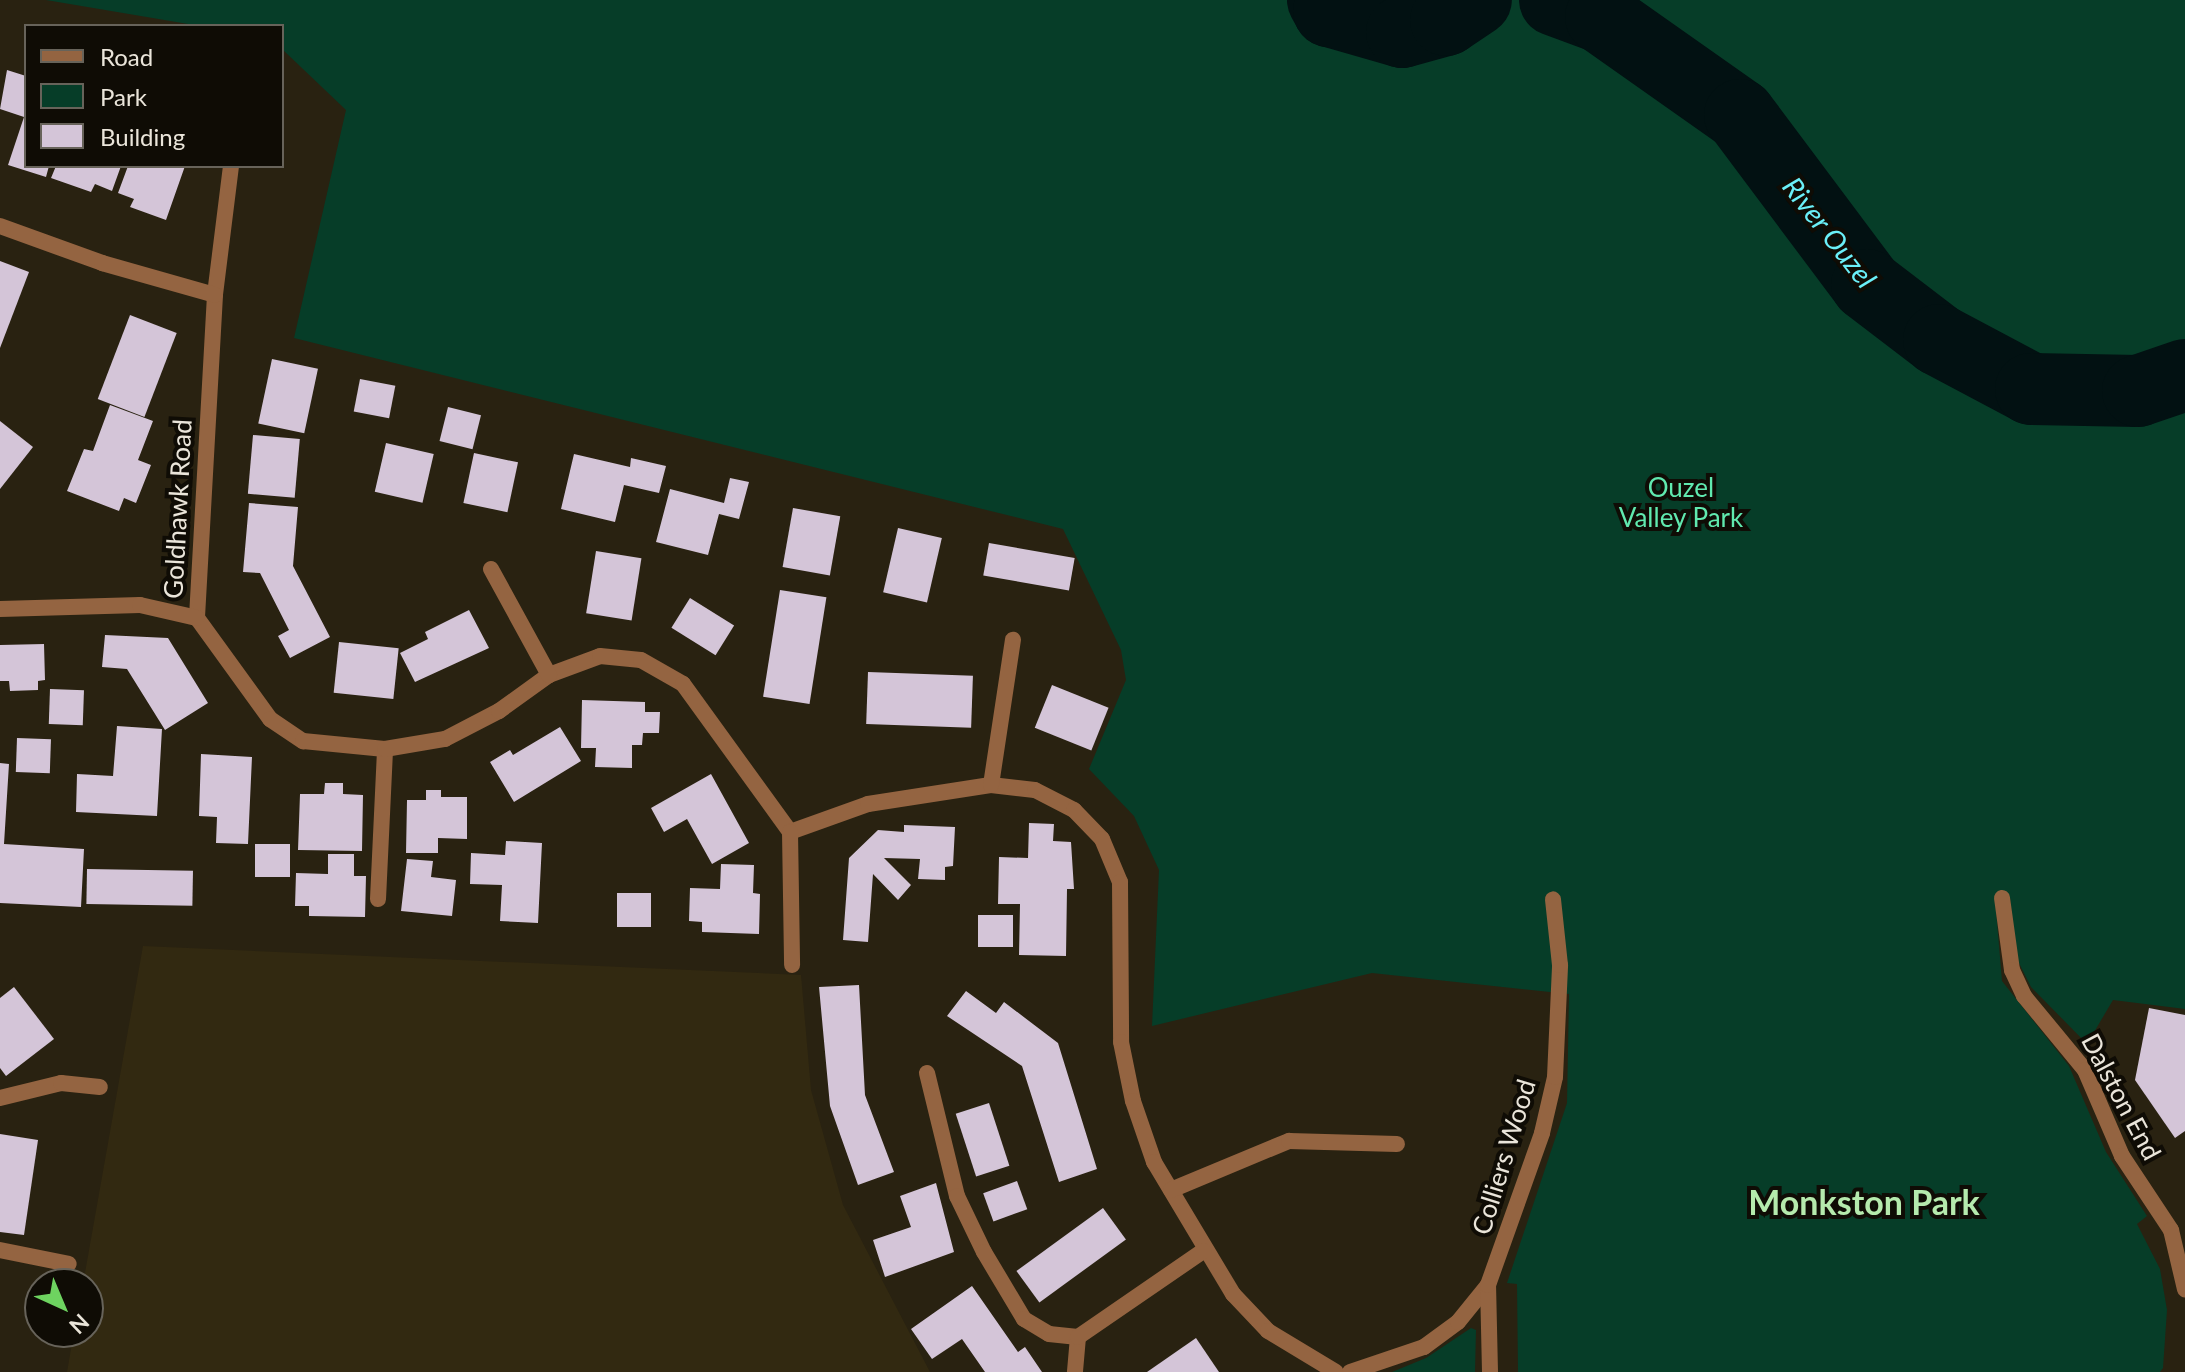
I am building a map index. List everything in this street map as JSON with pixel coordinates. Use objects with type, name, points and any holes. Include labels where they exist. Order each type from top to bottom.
[{"type":"street","name":"Goldhawk Road","points":[[231,168],[215,295],[197,618],[270,719],[303,741],[385,749],[445,739],[499,711],[549,675],[600,656],[641,660],[683,684],[790,832]]},
{"type":"street","points":[[0,226],[102,263],[215,295]]},
{"type":"street","points":[[491,569],[549,675]]},
{"type":"street","points":[[0,609],[140,605],[197,618]]},
{"type":"street","points":[[991,785],[1013,640]]},
{"type":"street","points":[[378,899],[385,749]]},
{"type":"street","points":[[792,965],[790,832],[868,804],[991,785],[1035,790],[1074,810],[1102,839],[1120,882],[1121,1042],[1133,1101],[1154,1162],[1203,1251],[1233,1294],[1268,1331],[1336,1372]]},
{"type":"street","name":"Dalston End","points":[[2002,898],[2006,946],[2024,996],[2085,1070],[2122,1156],[2178,1232],[2185,1289]]},
{"type":"street","name":"Colliers Wood","points":[[1350,1372],[1424,1347],[1458,1322],[1488,1285],[1542,1133],[1555,1077],[1560,965],[1553,899]]},
{"type":"street","points":[[927,1073],[957,1196],[984,1252],[1024,1319],[1049,1334],[1078,1337],[1203,1251]]},
{"type":"street","points":[[0,1098],[61,1083],[100,1087]]},
{"type":"street","points":[[1171,1190],[1289,1141],[1397,1144]]},
{"type":"street","points":[[0,1250],[69,1264]]},
{"type":"street","name":"Colliers Wood","points":[[1488,1285],[1490,1372]]},
{"type":"street","points":[[1075,1372],[1078,1337]]},
{"type":"shaded area","points":[[143,946],[801,975],[811,1090],[843,1205],[930,1372],[67,1372],[71,1348],[104,1348],[104,1268],[86,1268]]},
{"type":"green space","name":"Ouzel Valley Park","points":[[46,0],[2185,0],[2185,1009],[2113,1000],[2087,1044],[2031,987],[2016,957],[2010,898],[1995,898],[2002,981],[2069,1066],[2106,1152],[2147,1216],[2137,1224],[2160,1269],[2167,1310],[2163,1368],[2160,1372],[1518,1372],[1517,1284],[1507,1283],[1567,1103],[1569,994],[1372,973],[1152,1026],[1159,870],[1134,816],[1089,769],[1126,680],[1121,650],[1063,529],[294,338],[346,110],[284,51],[284,24],[188,24]]},
{"type":"green space","points":[[1471,1328],[1476,1330],[1475,1372],[1392,1372],[1426,1358]]},
{"type":"building","points":[[7,70],[24,75],[24,117],[0,109]]},
{"type":"building","points":[[24,117],[24,168],[48,168],[46,177],[8,165]]},
{"type":"building","points":[[55,168],[120,168],[112,191],[95,184],[91,192],[51,178]]},
{"type":"building","points":[[127,168],[184,168],[166,220],[130,207],[134,199],[118,193]]},
{"type":"building","points":[[0,261],[29,272],[0,348]]},
{"type":"building","points":[[130,315],[177,333],[144,417],[98,399]]},
{"type":"building","points":[[272,359],[318,369],[304,433],[258,424]]},
{"type":"building","points":[[360,379],[395,386],[389,418],[354,411]]},
{"type":"building","points":[[110,405],[153,421],[138,460],[151,465],[136,503],[124,498],[119,511],[67,491],[84,449],[93,451]]},
{"type":"building","points":[[448,407],[481,415],[473,449],[440,441]]},
{"type":"building","points":[[0,421],[33,447],[0,489]]},
{"type":"building","points":[[253,435],[300,439],[295,498],[248,494]]},
{"type":"building","points":[[386,443],[434,454],[422,503],[375,492]]},
{"type":"building","points":[[474,453],[518,462],[507,512],[463,503]]},
{"type":"building","points":[[574,454],[630,467],[631,458],[666,466],[659,493],[624,485],[615,522],[561,509]]},
{"type":"building","points":[[730,478],[749,482],[739,519],[719,514],[708,555],[656,542],[670,489],[724,503]]},
{"type":"building","points":[[249,503],[298,507],[293,566],[330,637],[290,658],[278,636],[289,630],[260,573],[243,572]]},
{"type":"building","points":[[793,508],[840,516],[830,575],[783,567]]},
{"type":"building","points":[[898,528],[942,538],[927,602],[883,592]]},
{"type":"building","points":[[989,543],[1075,558],[1069,591],[983,575]]},
{"type":"building","points":[[596,551],[641,558],[632,620],[586,613]]},
{"type":"building","points":[[780,590],[826,597],[810,704],[763,697]]},
{"type":"building","points":[[690,598],[734,626],[716,655],[671,628]]},
{"type":"building","points":[[469,610],[489,648],[415,682],[400,653],[428,639],[425,632]]},
{"type":"building","points":[[105,635],[168,638],[208,703],[165,730],[127,669],[102,667]]},
{"type":"building","points":[[339,642],[399,648],[393,699],[334,693]]},
{"type":"building","points":[[44,644],[45,680],[38,681],[38,690],[10,691],[9,681],[0,681],[0,645]]},
{"type":"building","points":[[868,672],[973,676],[971,728],[866,724]]},
{"type":"building","points":[[1052,685],[1109,708],[1091,751],[1035,728]]},
{"type":"building","points":[[50,689],[84,690],[83,725],[49,724]]},
{"type":"building","points":[[582,700],[645,702],[645,712],[660,712],[659,733],[643,733],[642,745],[632,745],[632,768],[595,767],[596,748],[581,748]]},
{"type":"building","points":[[117,726],[162,729],[157,816],[76,812],[77,774],[113,776]]},
{"type":"building","points":[[560,727],[581,761],[514,802],[490,762],[510,750],[513,755]]},
{"type":"building","points":[[17,738],[51,739],[50,773],[16,772]]},
{"type":"building","points":[[201,754],[252,757],[248,844],[216,843],[217,817],[199,816]]},
{"type":"building","points":[[0,763],[9,764],[4,844],[84,849],[81,907],[0,903]]},
{"type":"building","points":[[711,774],[749,843],[712,864],[687,819],[664,832],[651,808]]},
{"type":"building","points":[[325,783],[343,783],[343,794],[363,795],[362,851],[298,850],[300,794],[324,794]]},
{"type":"building","points":[[426,790],[441,790],[441,797],[467,797],[467,839],[438,838],[438,853],[406,853],[407,800],[426,800]]},
{"type":"building","points":[[1029,823],[1054,824],[1053,841],[1071,842],[1074,889],[1067,889],[1066,956],[1019,955],[1020,904],[998,904],[999,857],[1028,858]]},
{"type":"building","points":[[904,825],[955,827],[953,866],[945,867],[945,880],[918,879],[920,859],[884,858],[911,885],[898,900],[873,874],[868,942],[843,940],[849,858],[878,830],[904,832]]},
{"type":"building","points":[[506,841],[542,843],[538,923],[500,921],[502,885],[470,884],[471,853],[505,855]]},
{"type":"building","points":[[255,844],[290,844],[290,877],[255,877]]},
{"type":"building","points":[[328,854],[354,854],[354,876],[366,876],[365,917],[309,916],[309,906],[295,906],[296,873],[328,874]]},
{"type":"building","points":[[407,859],[433,861],[431,877],[456,880],[452,916],[401,911]]},
{"type":"building","points":[[721,864],[754,865],[753,893],[760,894],[759,934],[702,932],[702,922],[689,921],[690,888],[720,889]]},
{"type":"building","points":[[87,869],[193,871],[192,906],[86,904]]},
{"type":"building","points":[[617,893],[651,893],[651,927],[617,927]]},
{"type":"building","points":[[978,915],[1013,915],[1013,947],[978,947]]},
{"type":"building","points":[[859,985],[865,1095],[894,1172],[858,1185],[830,1106],[819,987]]},
{"type":"building","points":[[14,987],[54,1039],[6,1076],[0,1068],[0,998]]},
{"type":"building","points":[[966,991],[996,1013],[1004,1002],[1058,1043],[1097,1169],[1059,1182],[1022,1066],[947,1016]]},
{"type":"building","points":[[2149,1008],[2185,1015],[2185,1131],[2175,1138],[2135,1080]]},
{"type":"building","points":[[989,1103],[1009,1166],[976,1177],[956,1114]]},
{"type":"building","points":[[0,1134],[38,1140],[24,1235],[0,1232]]},
{"type":"building","points":[[1017,1181],[1027,1209],[993,1222],[983,1193]]},
{"type":"building","points":[[936,1183],[954,1252],[885,1277],[873,1240],[911,1227],[900,1196]]},
{"type":"building","points":[[1103,1208],[1126,1240],[1039,1302],[1016,1271]]},
{"type":"building","points":[[972,1286],[1018,1352],[1025,1347],[1042,1372],[985,1372],[962,1339],[932,1359],[911,1329]]},
{"type":"building","points":[[1196,1338],[1219,1372],[1147,1372]]},
{"type":"waterway","name":"River Ouzel","points":[[1323,0],[1329,11],[1402,32],[1446,20],[1476,0]]},
{"type":"waterway","name":"River Ouzel","points":[[1555,0],[1601,17],[1740,115],[1867,285],[1939,340],[2031,389],[2138,391],[2185,375]]},
{"type":"district","name":"Monkston Park","points":[[1864,1202]]}]
